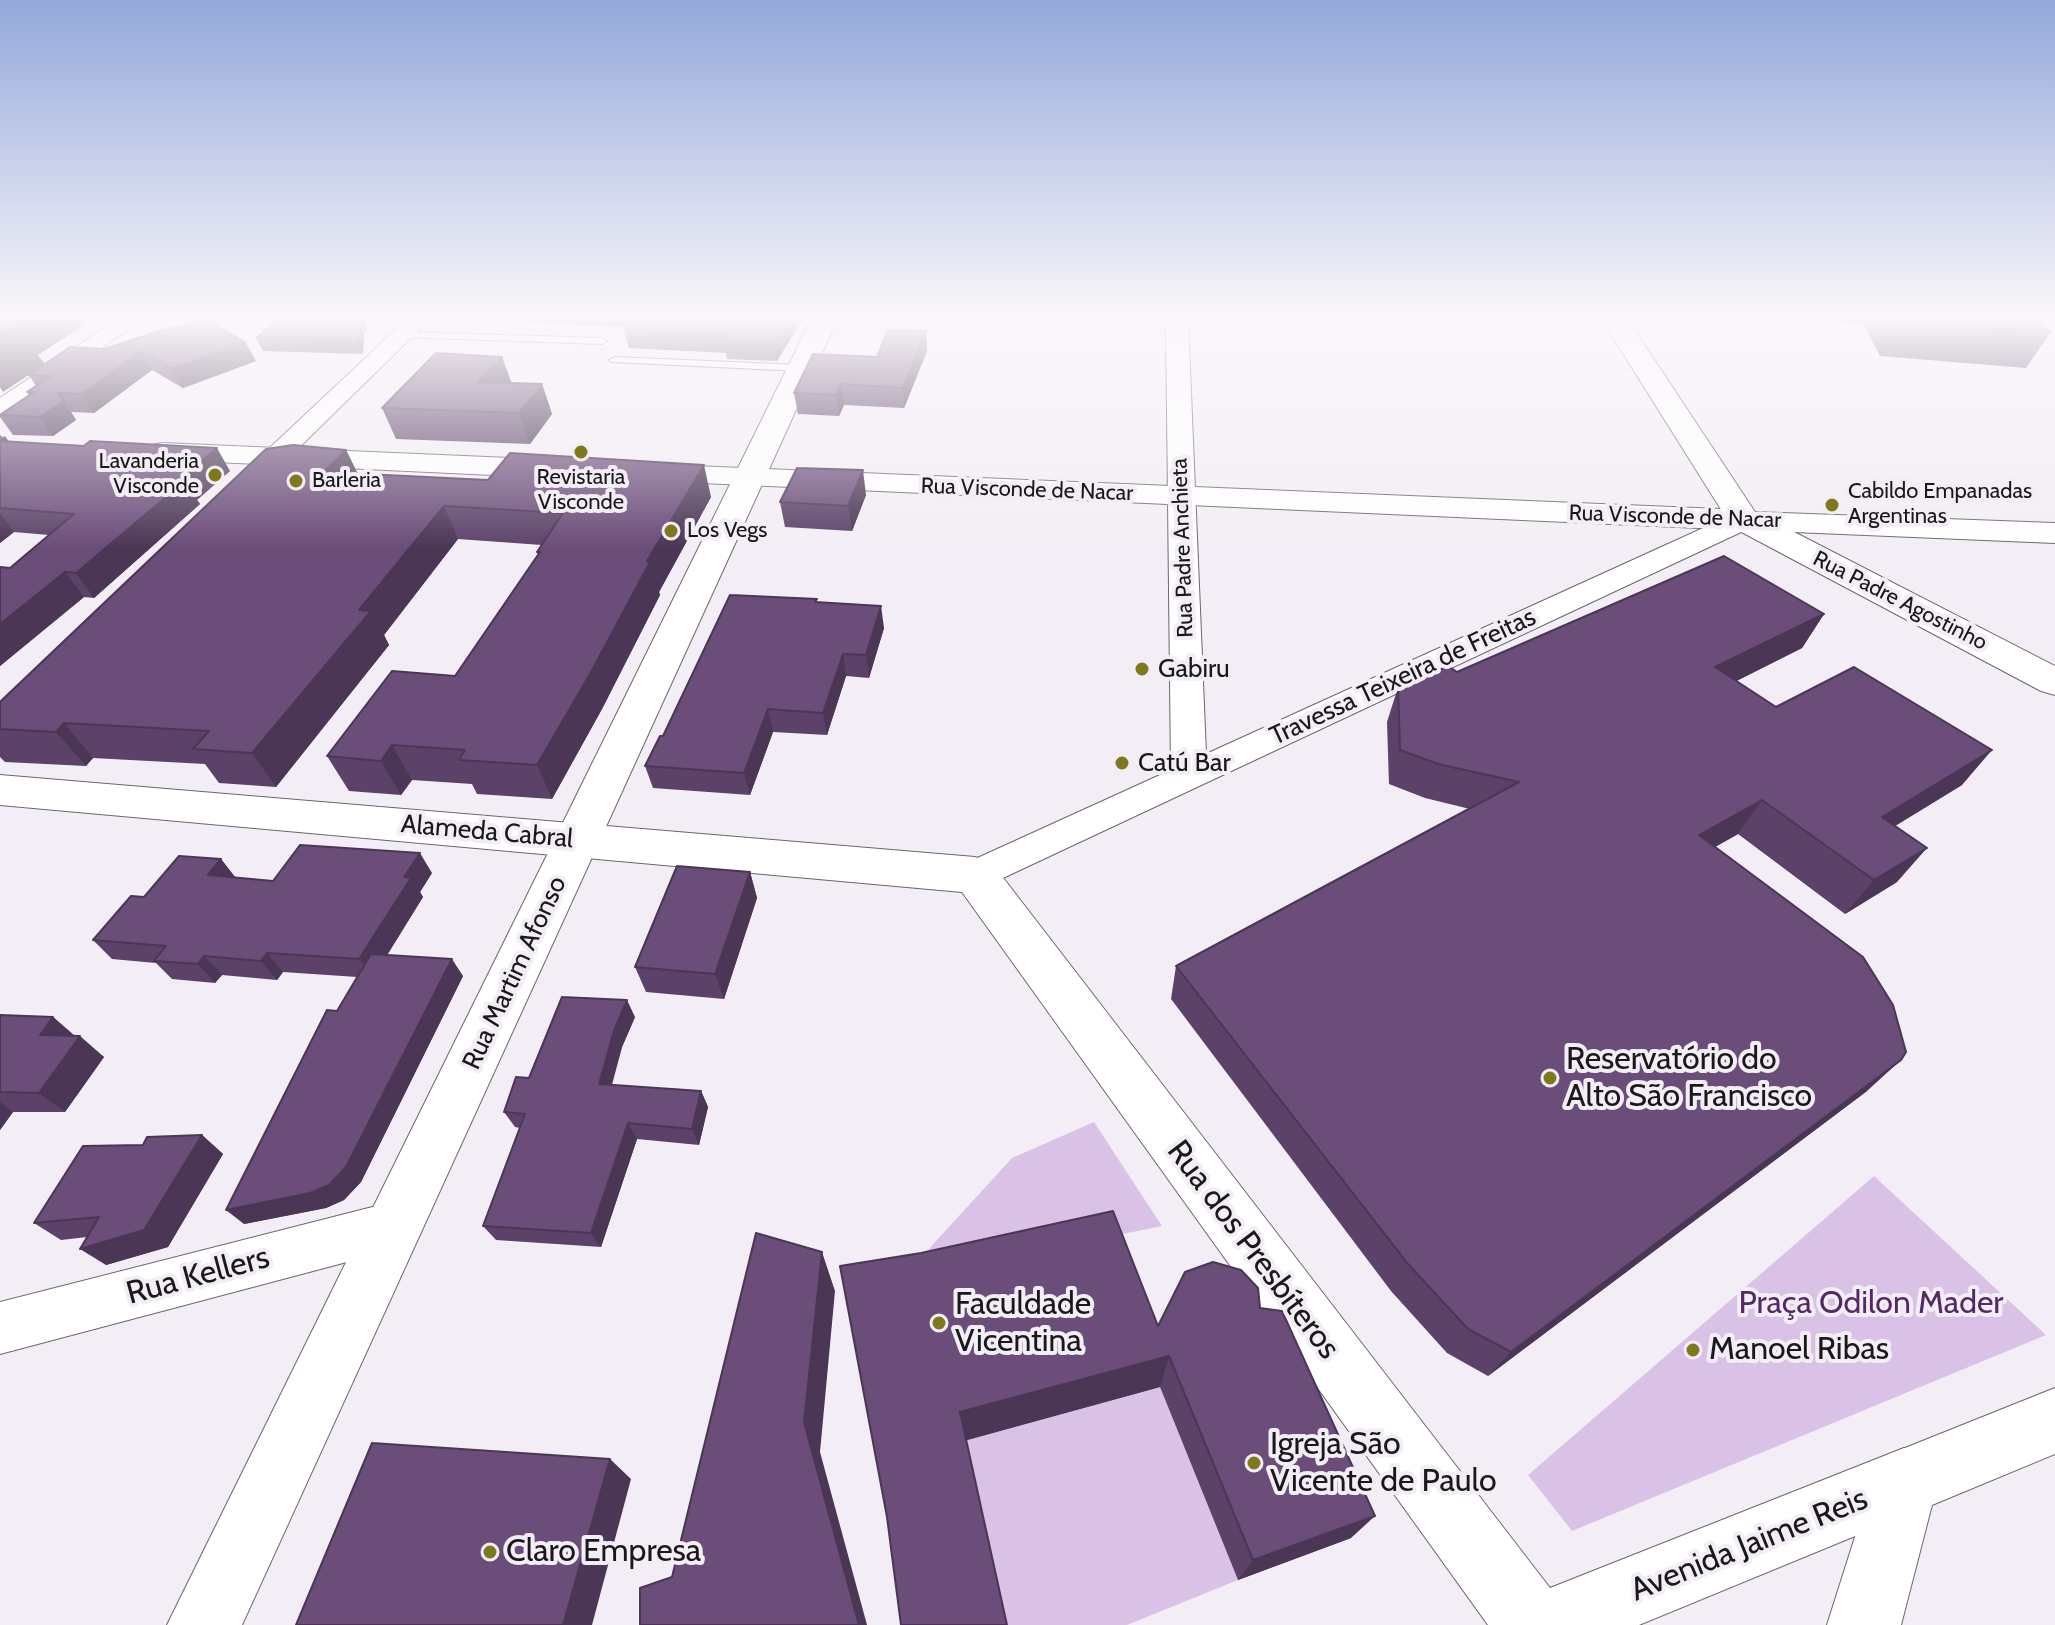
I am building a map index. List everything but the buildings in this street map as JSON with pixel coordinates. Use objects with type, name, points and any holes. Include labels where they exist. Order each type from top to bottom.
[{"type":"main road","name":"Rua Martim Afonso","points":[[204,1625],[788,396]]},
{"type":"main road","name":"Rua Padre Agostinho","points":[[1664,396],[1744,520],[2055,682]]},
{"type":"main road","points":[[137,451],[591,471]]},
{"type":"main road","name":"Rua Visconde de Nacar","points":[[622,472],[2055,533]]},
{"type":"main road","name":"Alameda Cabral","points":[[0,790],[975,875]]},
{"type":"main road","name":"Rua dos Presbíteros","points":[[975,875],[1533,1625]]},
{"type":"main road","name":"Avenida Jaime Reis","points":[[1549,1625],[2055,1421]]},
{"type":"main road","points":[[1864,1625],[1904,1482]]},
{"type":"street","points":[[0,409],[19,396]]},
{"type":"street","points":[[240,491],[338,396]]},
{"type":"street","name":"Rua Padre Anchieta","points":[[1179,396],[1189,776]]},
{"type":"street","name":"Travessa Teixeira de Freitas","points":[[975,875],[1744,520]]},
{"type":"street","name":"Rua Kellers","points":[[0,1328],[396,1225]]},
{"type":"green space","points":[[1094,1122],[1162,1226],[922,1275],[915,1264],[1012,1158]]},
{"type":"green space","name":"Praça Odilon Mader","points":[[1874,1176],[2046,1335],[1572,1531],[1528,1475]]},
{"type":"green space","points":[[1160,1387],[1238,1580],[1127,1625],[1005,1625],[967,1440]]},
{"type":"place","name":"Revistaria Visconde","points":[[581,452]]},
{"type":"place","name":"Lavanderia Visconde","points":[[215,475]]},
{"type":"place","name":"Barleria","points":[[296,481]]},
{"type":"place","name":"Cabildo Empanadas Argentinas","points":[[1832,505]]},
{"type":"place","name":"Los Vegs","points":[[671,531]]},
{"type":"place","name":"Gabiru","points":[[1142,669]]},
{"type":"place","name":"Catú Bar","points":[[1122,763]]},
{"type":"place","name":"Reservatório do Alto São Francisco","points":[[1550,1078]]},
{"type":"place","name":"Faculdade Vicentina","points":[[939,1323]]},
{"type":"place","name":"Manoel Ribas","points":[[1693,1350]]},
{"type":"place","name":"Igreja São Vicente de Paulo","points":[[1254,1463]]},
{"type":"place","name":"Claro Empresa","points":[[490,1552]]}]
